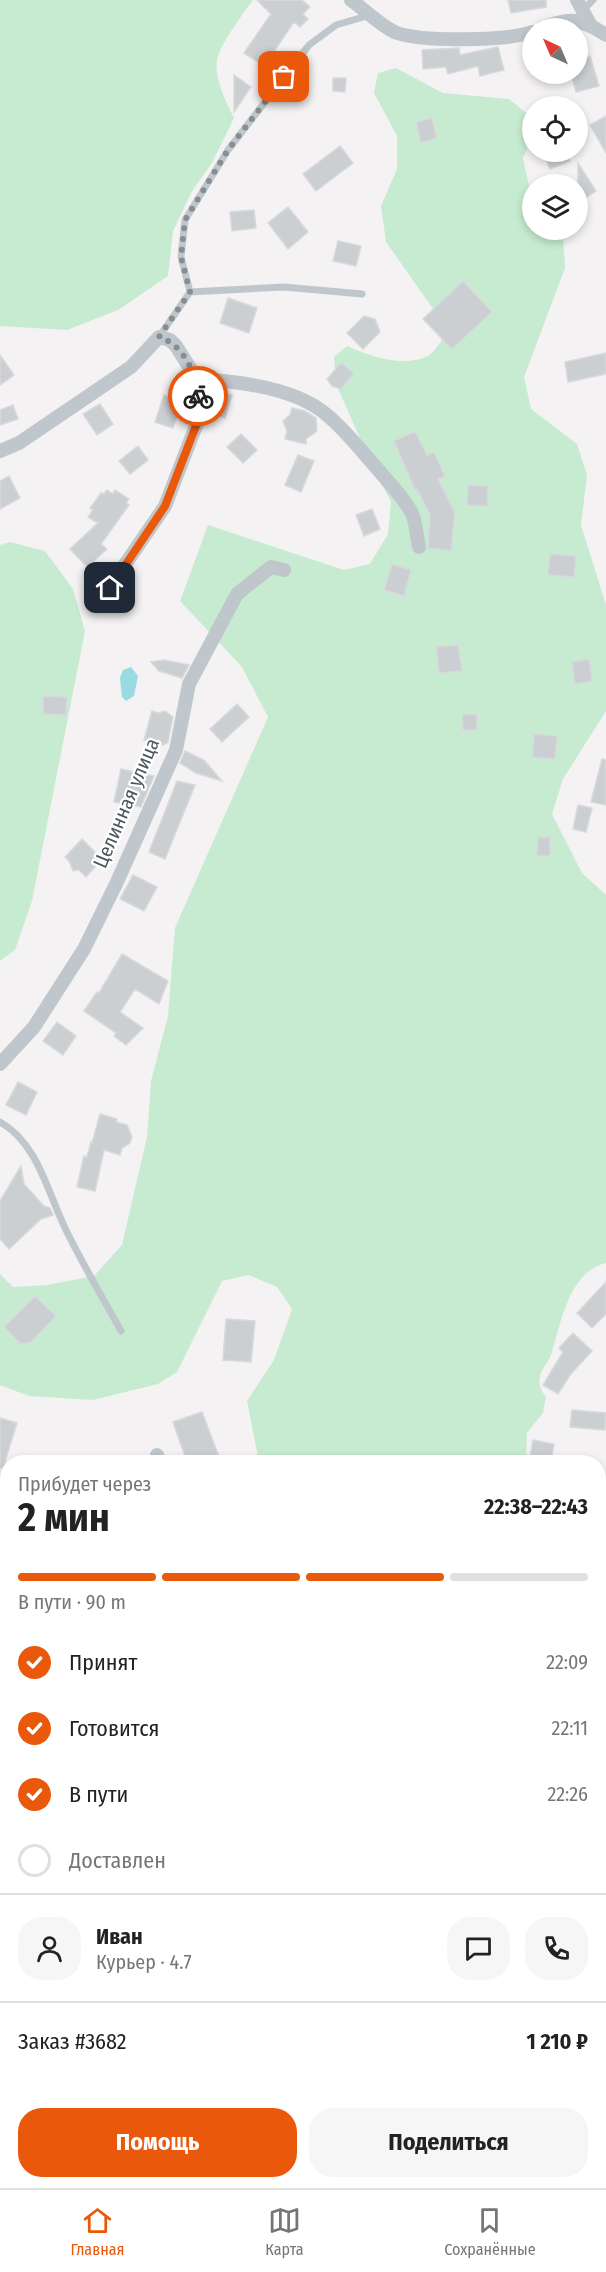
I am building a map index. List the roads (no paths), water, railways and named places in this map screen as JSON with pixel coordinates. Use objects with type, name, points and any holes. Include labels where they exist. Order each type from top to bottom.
[{"type":"street","points":[[351,0],[396,33],[446,39],[522,36]]},
{"type":"street","points":[[584,3],[590,24],[606,34]]},
{"type":"street","points":[[0,451],[19,443],[131,368],[159,337],[170,340],[176,346],[196,379],[199,418],[165,506],[110,588]]},
{"type":"street","points":[[196,379],[220,380],[261,387],[298,398],[326,413],[389,482],[413,515],[418,548]]},
{"type":"street","name":"Целинная улица","points":[[0,1064],[34,1027],[84,949],[117,882],[176,750],[189,684],[237,594],[271,567],[284,570]]},
{"type":"lane","points":[[159,337],[190,292],[181,257],[185,220],[228,150],[309,45],[336,25],[371,15]]},
{"type":"lane","points":[[190,292],[284,287],[362,294]]},
{"type":"lane","points":[[0,1122],[9,1127],[24,1143],[42,1174],[66,1231],[121,1331]]},
{"type":"water","points":[[131,667],[138,676],[134,696],[126,701],[122,697],[120,678],[123,670]]}]
